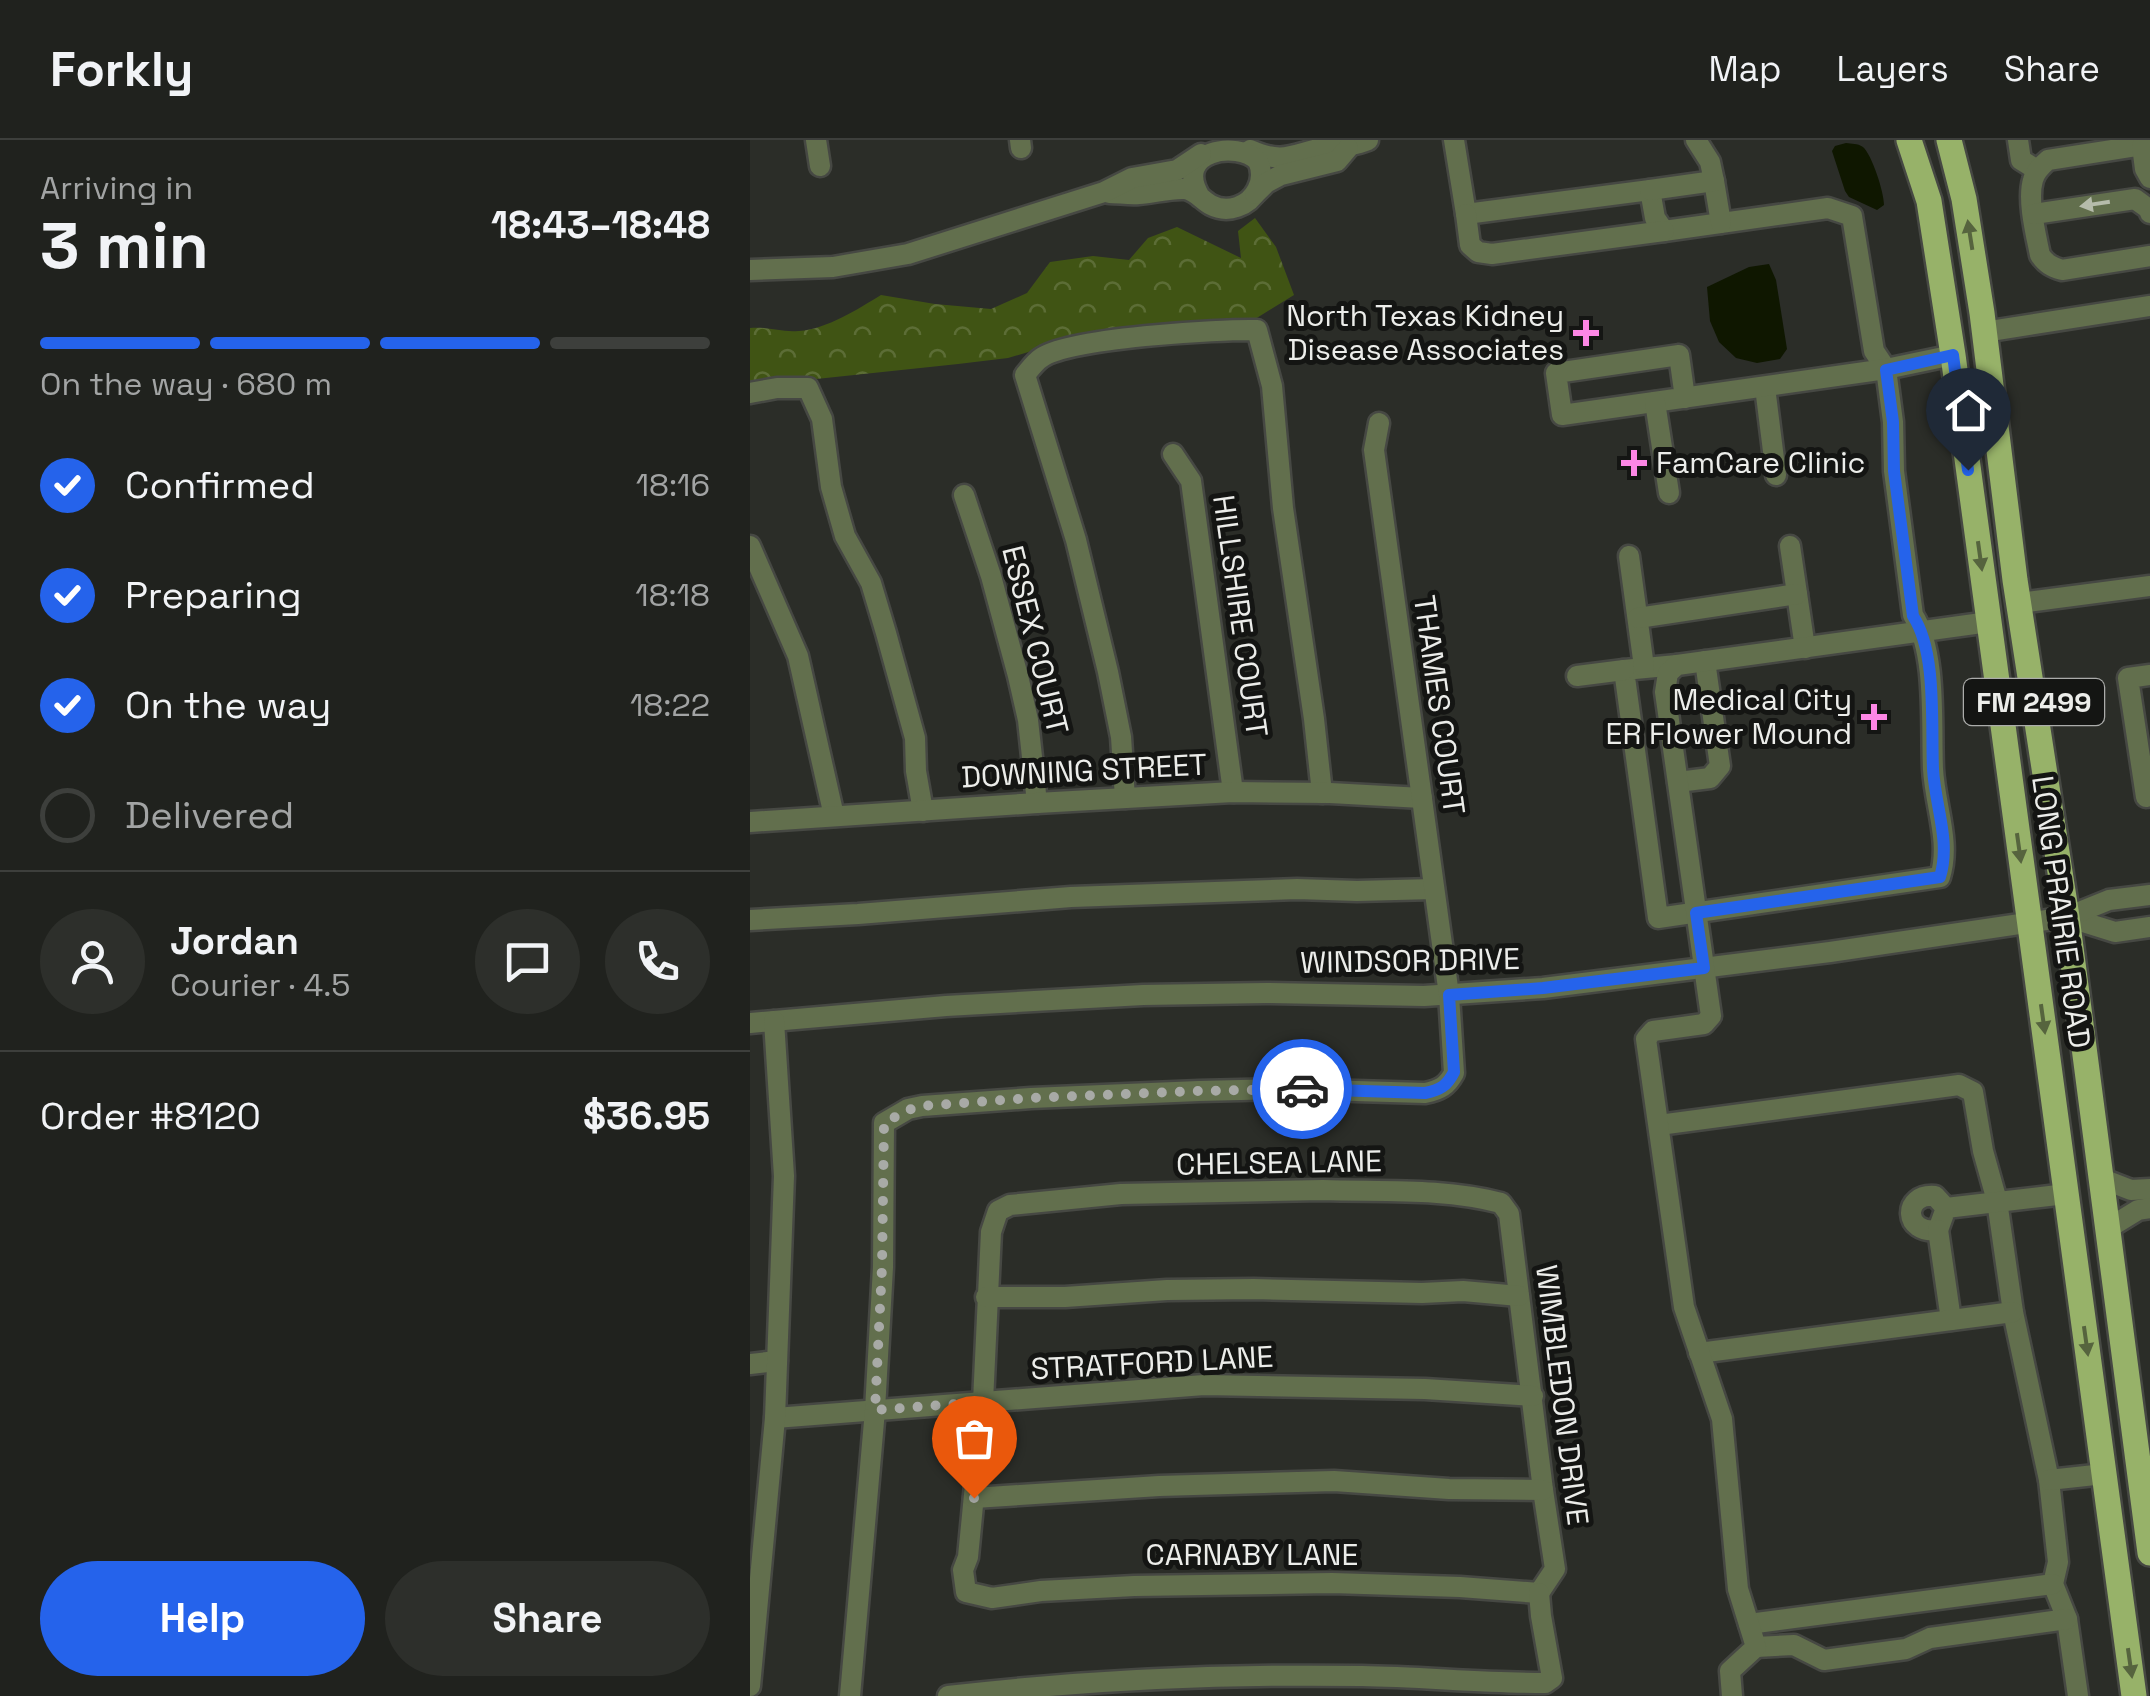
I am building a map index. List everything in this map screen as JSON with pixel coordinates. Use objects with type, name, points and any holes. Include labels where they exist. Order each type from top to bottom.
[{"type":"main road","name":"LONG PRAIRIE ROAD","points":[[1909,140],[1928,201],[1953,355],[2134,1696]]},
{"type":"main road","name":"LONG PRAIRIE ROAD","points":[[1949,140],[1964,198],[1984,332],[2019,603],[2067,917],[2150,1553]]},
{"type":"main road","points":[[2104,1474],[2139,1470]]},
{"type":"street","points":[[816,140],[820,166]]},
{"type":"street","points":[[1454,140],[1470,246],[1478,252],[1492,254],[1828,208],[1852,216],[1874,350],[1886,370],[1894,471],[1913,616],[1924,631],[1934,718],[1933,771],[1946,858],[1940,877],[1658,918],[1634,669],[1638,618],[1629,556]]},
{"type":"street","points":[[1696,140],[1710,162],[1721,223]]},
{"type":"street","points":[[2018,140],[2021,160],[2037,170]]},
{"type":"street","points":[[750,270],[833,266],[908,254],[1104,192],[1132,178],[1178,170],[1205,148],[1220,142],[1239,143],[1277,158],[1358,144]]},
{"type":"street","points":[[1104,192],[1186,190],[1218,208],[1228,209],[1238,207],[1280,175],[1336,161],[1358,144]]},
{"type":"street","points":[[2148,173],[2139,144],[2048,160],[2032,181],[2040,255],[2046,263],[2062,270],[2150,256]]},
{"type":"street","points":[[1246,146],[1260,164],[1255,194]]},
{"type":"street","points":[[1200,196],[1193,168],[1205,148]]},
{"type":"street","points":[[1466,214],[1714,180]]},
{"type":"street","points":[[1650,190],[1655,218],[1664,231]]},
{"type":"street","points":[[2034,214],[2135,199],[2150,213]]},
{"type":"street","points":[[1984,332],[2150,306]]},
{"type":"street","points":[[1125,798],[1121,737],[1108,672],[1076,540],[1025,375],[1043,356],[1082,345],[1218,330],[1257,330],[1272,386],[1283,508],[1322,793]]},
{"type":"street","points":[[1685,398],[1679,355],[1556,373],[1562,416],[1886,370],[1953,355]]},
{"type":"street","points":[[1765,387],[1776,475]]},
{"type":"street","points":[[750,393],[808,388],[822,419],[831,487],[846,536],[871,583],[915,738],[923,810]]},
{"type":"street","points":[[1654,402],[1669,493]]},
{"type":"street","name":"THAMES COURT","points":[[875,1410],[884,1123],[922,1106],[1031,1098],[1287,1089],[1425,1093],[1448,1084],[1454,1072],[1449,995],[1374,450],[1379,423]]},
{"type":"street","name":"HILLSHIRE COURT","points":[[1172,454],[1191,481],[1233,792]]},
{"type":"street","name":"ESSEX COURT","points":[[964,494],[1018,676],[1028,720],[1037,803]]},
{"type":"street","points":[[750,546],[798,656],[834,816]]},
{"type":"street","points":[[1790,546],[1804,648]]},
{"type":"street","points":[[2019,603],[2150,586]]},
{"type":"street","points":[[1638,618],[1796,594]]},
{"type":"street","points":[[1577,676],[1677,666],[1989,622]]},
{"type":"street","points":[[1678,782],[1710,778],[1720,766],[1705,662]]},
{"type":"street","points":[[1677,666],[1668,673],[1665,692],[1711,1016],[1704,1024],[1654,1030],[1646,1039],[1684,1307],[1722,1419],[1738,1589],[1756,1647]]},
{"type":"street","points":[[2150,675],[2128,678],[2146,797],[2150,796]]},
{"type":"street","name":"DOWNING STREET","points":[[750,822],[1233,792],[1422,798]]},
{"type":"street","points":[[750,920],[1071,897],[1434,889]]},
{"type":"street","points":[[2067,917],[2108,900],[2150,895]]},
{"type":"street","points":[[2067,917],[2115,932],[2150,927]]},
{"type":"street","name":"WINDSOR DRIVE","points":[[750,1023],[946,1006],[1143,996],[1449,995],[1543,988],[2067,917]]},
{"type":"street","points":[[750,1686],[758,1518],[775,1418],[784,1176],[774,1021]]},
{"type":"street","points":[[1660,1125],[1958,1085],[1973,1092],[1997,1201],[2012,1312],[2049,1480],[2058,1562],[2053,1584],[2067,1618],[2078,1696]]},
{"type":"street","points":[[2100,1178],[2131,1190],[2150,1189]]},
{"type":"street","name":"CHELSEA LANE","points":[[986,1296],[991,1232],[998,1211],[1010,1205],[1121,1194],[1322,1190],[1431,1192],[1502,1203]]},
{"type":"street","points":[[1946,1208],[2066,1194]]},
{"type":"street","points":[[1938,1230],[1926,1232],[1916,1227],[1912,1207],[1926,1195],[1935,1196],[1946,1208]]},
{"type":"street","name":"WIMBLEDON DRIVE","points":[[1502,1203],[1509,1214],[1555,1570],[1539,1593]]},
{"type":"street","points":[[1946,1208],[1938,1230],[1950,1320]]},
{"type":"street","points":[[2107,1229],[2138,1210],[2150,1208]]},
{"type":"street","points":[[1519,1296],[1254,1289],[1066,1297],[986,1296],[983,1402],[974,1498],[1159,1486],[1334,1481],[1449,1490],[1543,1490]]},
{"type":"street","points":[[1699,1354],[2012,1312]]},
{"type":"street","points":[[750,1364],[777,1361]]},
{"type":"street","name":"STRATFORD LANE","points":[[775,1418],[1204,1385],[1426,1389],[1533,1396]]},
{"type":"street","points":[[850,1696],[875,1410]]},
{"type":"street","points":[[2049,1480],[2104,1474]]},
{"type":"street","name":"CARNABY LANE","points":[[974,1498],[963,1570],[966,1592],[992,1598],[1134,1586],[1332,1583],[1539,1593]]},
{"type":"street","points":[[1749,1624],[2053,1584]]},
{"type":"street","points":[[948,1696],[1212,1677],[1362,1676],[1546,1684],[1552,1678],[1539,1593]]},
{"type":"street","points":[[1732,1696],[1730,1671],[1756,1647],[1794,1645],[1824,1660],[1906,1649],[1930,1638],[2067,1618]]},
{"type":"green space","points":[[1255,218],[1276,247],[1294,295],[1247,324],[1035,350],[1008,358],[750,386],[750,328],[810,329],[842,318],[881,295],[991,309],[1027,293],[1050,262],[1093,256],[1129,260],[1148,238],[1177,227],[1241,258],[1238,231]]},
{"type":"shaded area","points":[[1846,143],[1863,147],[1870,158],[1884,205],[1877,210],[1849,197],[1845,191],[1832,151]]},
{"type":"shaded area","points":[[1769,264],[1776,280],[1787,349],[1780,359],[1757,363],[1736,358],[1719,342],[1710,321],[1707,287],[1749,267]]},
{"type":"way so far","points":[[974,1498],[983,1402],[875,1410],[884,1123],[922,1106],[1031,1098],[1302,1089]]},
{"type":"place","name":"North Texas Kidney Disease Associates","points":[[1586,333]]},
{"type":"place","name":"FamCare Clinic","points":[[1634,463]]},
{"type":"place","name":"Medical City ER Flower Mound","points":[[1874,717]]},
{"type":"route","points":[[1302,1089],[1425,1093],[1438,1090],[1448,1084],[1454,1072],[1449,995],[1704,968],[1696,913],[1940,877],[1946,858],[1933,771],[1934,718],[1924,631],[1913,616],[1894,471],[1886,370],[1953,355],[1968,470]]}]
